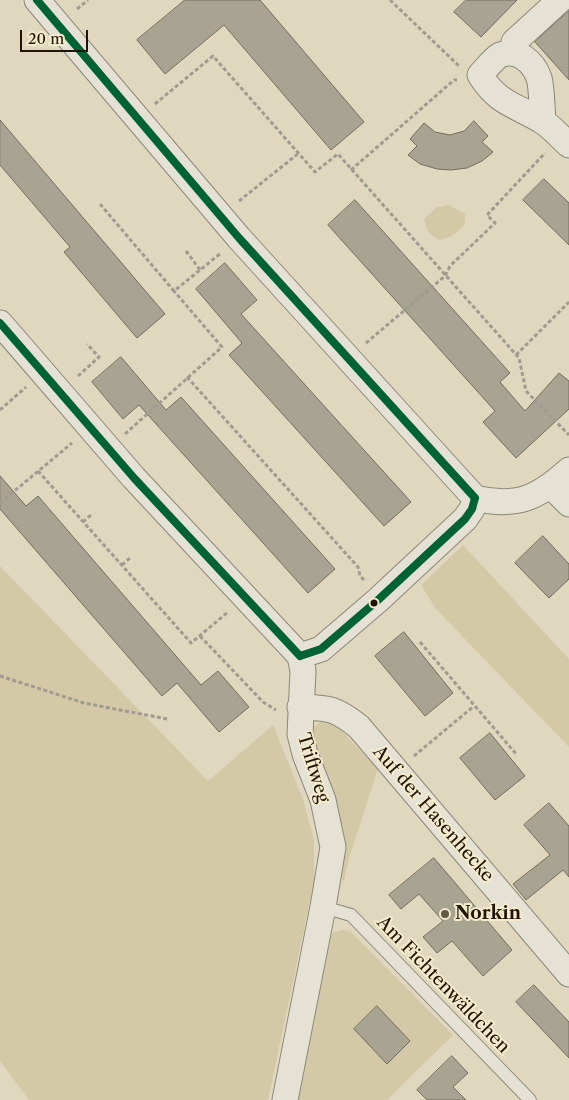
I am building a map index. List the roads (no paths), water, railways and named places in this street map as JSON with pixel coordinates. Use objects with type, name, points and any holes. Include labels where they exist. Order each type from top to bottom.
[{"type":"street","points":[[37,0],[239,238],[474,498],[490,502],[507,502],[528,498],[551,486],[569,470]]},
{"type":"street","points":[[512,52],[514,42],[560,0]]},
{"type":"street","points":[[512,52],[523,56],[539,78],[558,135],[498,97],[487,86],[480,75],[498,56],[512,52]]},
{"type":"street","points":[[0,324],[108,449],[300,656],[321,649],[382,596],[465,519],[472,509],[474,498]]},
{"type":"street","points":[[551,486],[569,504]]},
{"type":"street","name":"Triftweg","points":[[285,1100],[333,847],[323,800],[290,708],[303,671],[300,656]]},
{"type":"street","name":"Auf der Hasenhecke","points":[[290,708],[322,707],[343,714],[358,727],[569,974]]},
{"type":"lane","name":"Am Fichtenwäldchen","points":[[323,907],[351,916],[530,1100]]},
{"type":"place","name":"Norkin","points":[[445,914]]}]
